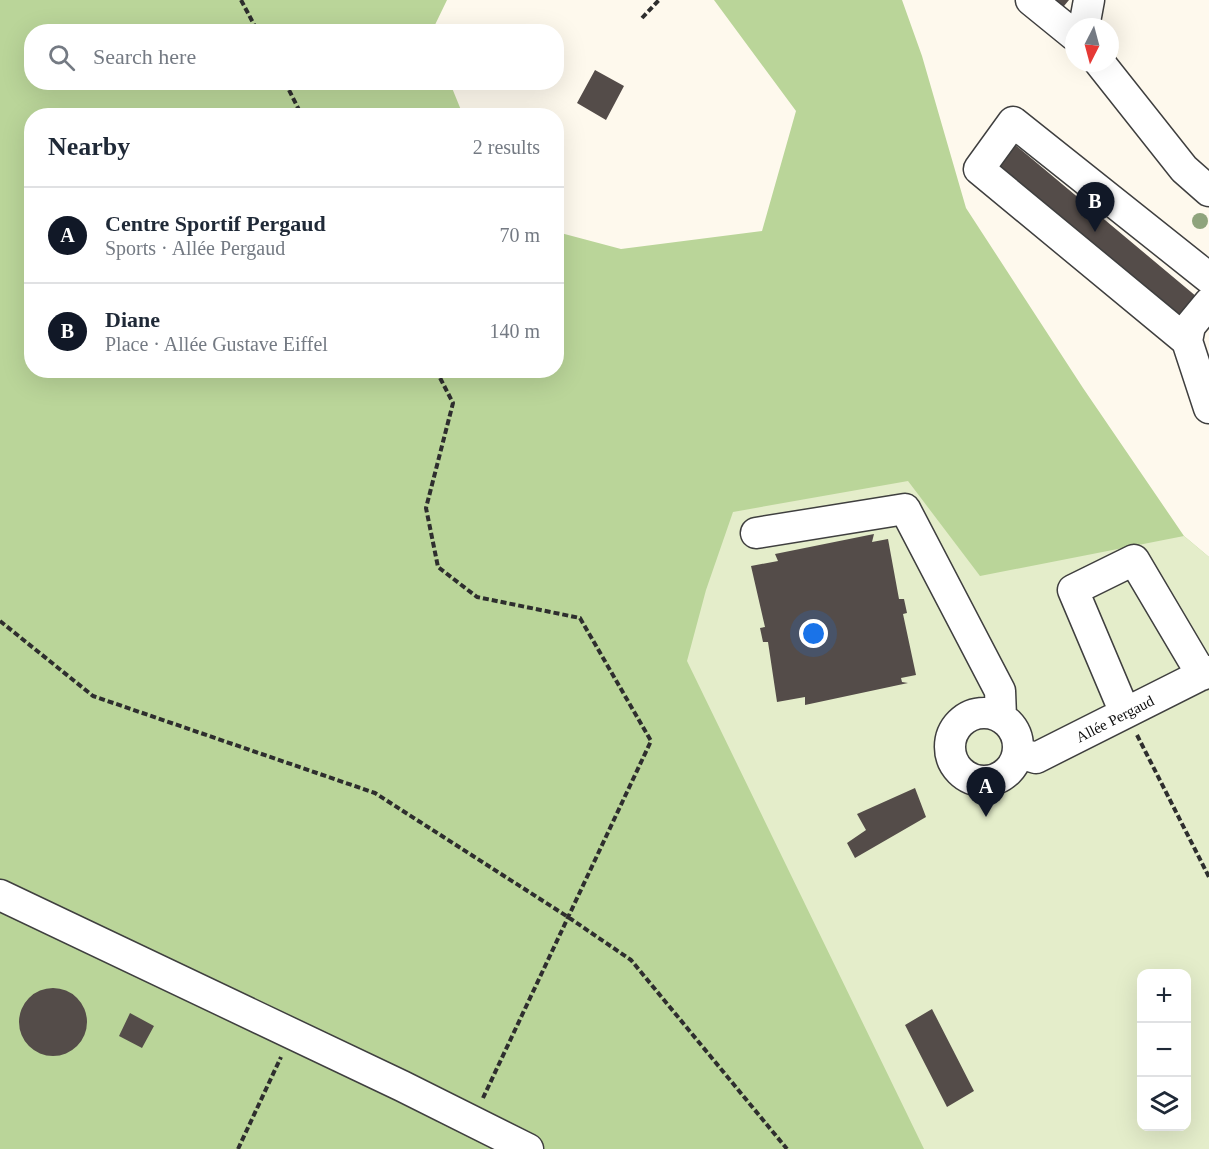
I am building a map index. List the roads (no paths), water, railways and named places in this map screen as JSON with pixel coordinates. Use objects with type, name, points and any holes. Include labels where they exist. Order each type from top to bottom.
[{"type":"street","points":[[1031,0],[1065,28]]},
{"type":"street","points":[[1086,18],[1089,0]]},
{"type":"street","points":[[1107,72],[1184,169],[1209,191]]},
{"type":"street","points":[[1187,341],[979,169],[1013,122],[1209,278]]},
{"type":"street","points":[[1209,303],[1190,327],[1187,341],[1209,408]]},
{"type":"street","points":[[756,533],[905,508],[1000,691],[1001,717],[1017,736],[1019,753],[1011,769],[995,781],[973,780],[954,765],[948,742],[960,720],[978,713],[1001,717]]},
{"type":"street","points":[[1125,713],[1073,590],[1083,585],[1134,560],[1205,673]]},
{"type":"street","name":"Allée Pergaud","points":[[1019,753],[1036,758],[1205,673]]},
{"type":"street","points":[[0,895],[292,1033],[528,1149]]},
{"type":"place","name":"Diane","points":[[1095,232]]},
{"type":"place","name":"Centre Sportif Pergaud","points":[[986,817]]}]
